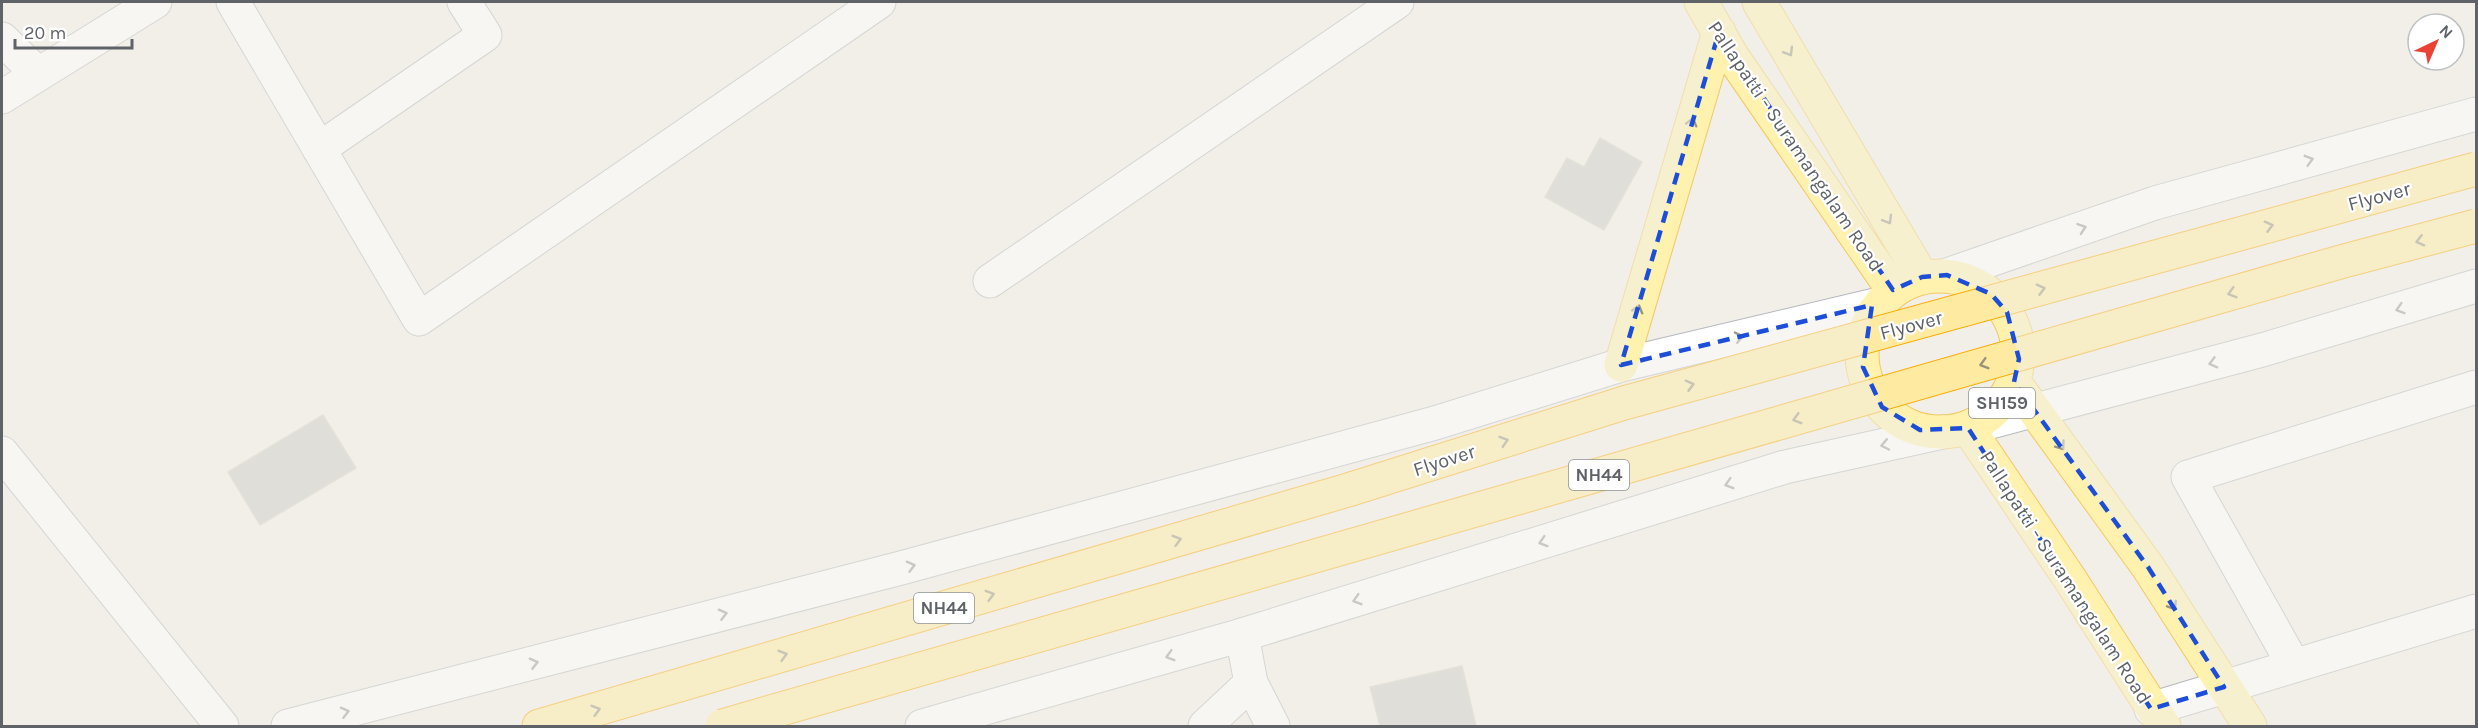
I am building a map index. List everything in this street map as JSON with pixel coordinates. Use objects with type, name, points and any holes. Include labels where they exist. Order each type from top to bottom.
[{"type":"highway","name":"Flyover","points":[[539,726],[1348,490],[1624,403],[2476,169]]},
{"type":"highway","name":"NH44","points":[[722,726],[2344,261],[2476,226]]},
{"type":"main road","name":"Pallapatti - Suramangalam Road","points":[[1701,2],[1732,56],[1886,297]]},
{"type":"main road","points":[[1759,2],[1935,276],[1907,282],[1886,297],[1867,324],[1862,345],[1863,367],[1870,388],[1882,407],[1900,421],[1920,430],[1955,430]]},
{"type":"main road","points":[[1621,365],[1719,32]]},
{"type":"main road","name":"SH159","points":[[1935,276],[1971,281],[1991,294],[2007,312],[2016,334],[2019,359],[2014,382],[2003,401],[1988,417],[1955,430]]},
{"type":"main road","points":[[2014,382],[2148,567],[2250,726]]},
{"type":"main road","name":"Pallapatti - Suramangalam Road","points":[[1955,430],[2070,579],[2158,718]]},
{"type":"street","points":[[2,97],[155,2]]},
{"type":"street","points":[[233,2],[419,320],[879,2]]},
{"type":"street","points":[[319,149],[485,35],[464,2]]},
{"type":"street","points":[[990,281],[1397,2]]},
{"type":"street","points":[[2,39],[38,74]]},
{"type":"street","points":[[1935,276],[2155,203],[2476,114]]},
{"type":"street","points":[[922,726],[1242,635],[1785,467],[2036,411],[2262,350],[2476,286]]},
{"type":"street","points":[[288,726],[923,562],[1435,423],[1621,365],[1886,297]]},
{"type":"street","points":[[2294,666],[2188,477],[2476,387]]},
{"type":"street","points":[[2,453],[222,726]]},
{"type":"street","points":[[2158,718],[2224,687],[2476,611]]},
{"type":"street","points":[[1242,635],[1251,683],[1273,726]]},
{"type":"street","points":[[1205,726],[1251,683]]},
{"type":"highlighted area","points":[[1719,32],[1893,290],[1922,277],[1947,275],[1991,294],[2007,312],[2019,359],[2014,382],[2148,567],[2224,687],[2151,709],[1968,428],[1920,430],[1882,407],[1863,367],[1872,305],[1621,365]]},
{"type":"building","points":[[1600,138],[1642,162],[1604,230],[1545,197],[1567,158],[1584,167]]},
{"type":"building","points":[[323,415],[356,468],[260,525],[228,472]]},
{"type":"building","points":[[1462,666],[1476,726],[1380,726],[1370,687]]}]
